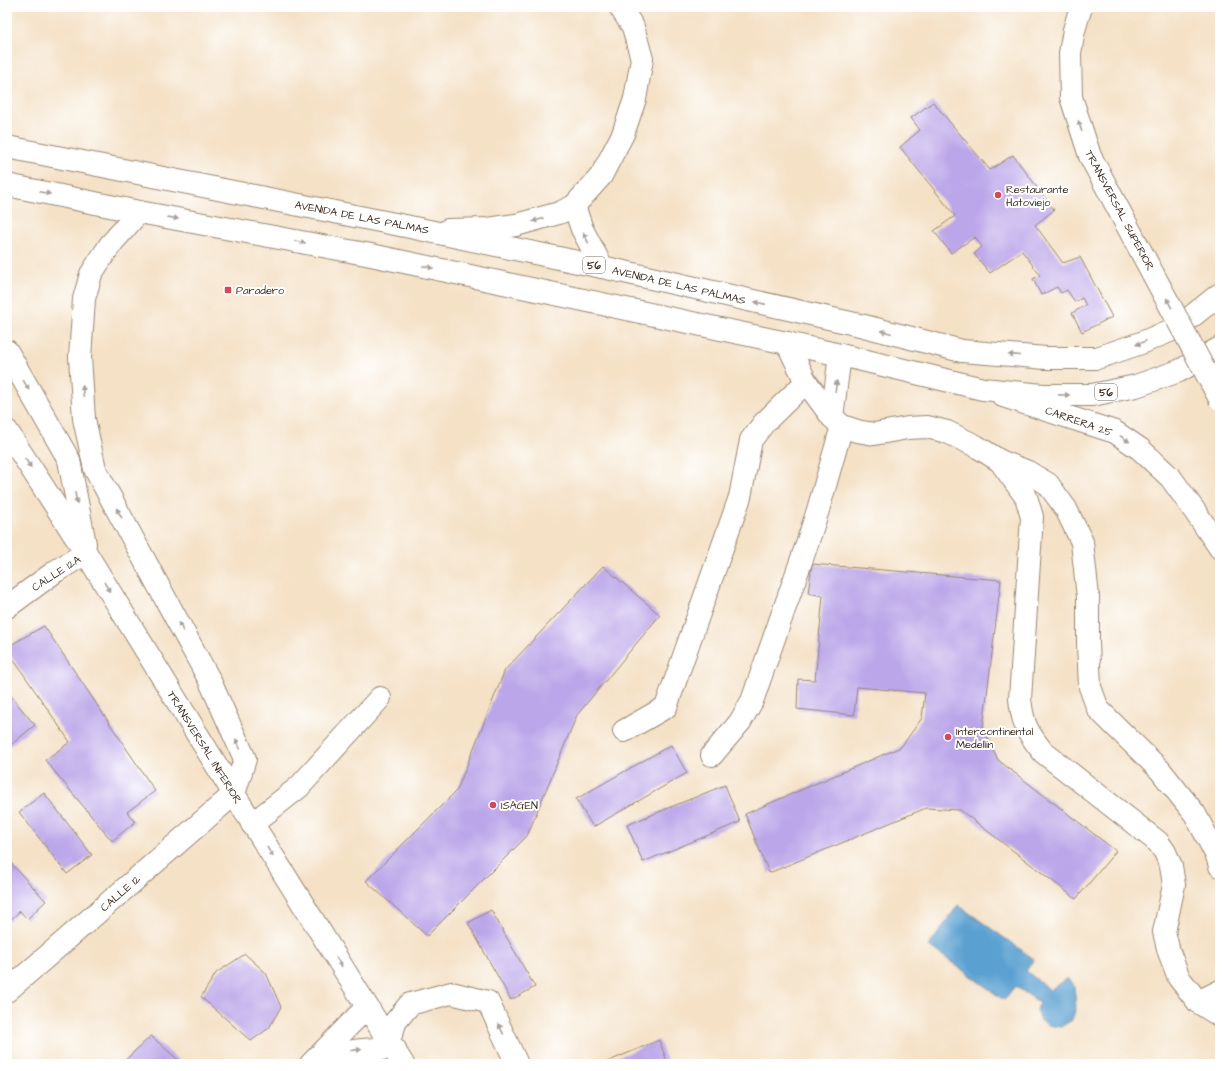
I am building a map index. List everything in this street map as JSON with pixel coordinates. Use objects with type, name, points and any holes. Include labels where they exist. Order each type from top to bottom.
[{"type":"main road","points":[[405,226],[447,230],[488,229],[516,225],[543,218],[574,206],[601,176],[623,134],[634,99],[642,59],[633,27],[620,7]]},
{"type":"main road","name":"TRANSVERSAL SUPERIOR","points":[[1080,7],[1070,53],[1071,97],[1090,156],[1220,399]]},
{"type":"main road","name":"AVENIDA DE LAS PALMAS","points":[[7,147],[405,226],[602,267],[864,326],[962,351],[1046,358],[1097,358],[1141,343],[1177,328],[1220,294]]},
{"type":"main road","name":"56","points":[[7,185],[138,212],[371,255],[787,343],[983,389],[1043,395],[1092,395],[1136,386],[1179,371],[1220,348]]},
{"type":"main road","points":[[574,206],[582,229],[602,267]]},
{"type":"main road","points":[[138,212],[110,245],[99,262],[92,274],[84,299],[80,357],[84,419],[95,469],[209,679],[245,759],[234,794]]},
{"type":"main road","points":[[787,343],[806,382],[837,421],[857,431],[874,434],[908,428],[927,427],[947,432],[976,446],[1000,461],[1028,472],[1048,484],[1066,509],[1082,542],[1088,597],[1090,687],[1098,709],[1160,770],[1195,814],[1217,856],[1220,866]]},
{"type":"main road","points":[[7,351],[69,460],[86,553]]},
{"type":"main road","points":[[712,755],[740,722],[752,701],[809,540],[837,421],[840,355]]},
{"type":"main road","points":[[624,731],[666,707],[740,496],[751,440],[764,423],[806,382]]},
{"type":"main road","name":"CARRERA 25","points":[[983,389],[1115,432],[1140,449],[1171,478],[1220,548]]},
{"type":"main road","name":"TRANSVERSAL INFERIOR","points":[[7,431],[86,553],[252,824],[396,1051]]},
{"type":"main road","points":[[1000,461],[1026,496],[1032,517],[1020,699],[1022,718],[1029,734],[1043,752],[1158,842],[1165,852],[1171,866],[1174,885],[1164,932],[1169,952],[1179,978],[1198,1002],[1220,1016]]},
{"type":"main road","name":"CALLE 12A","points":[[7,607],[56,571],[86,553]]},
{"type":"main road","points":[[252,824],[300,787],[380,698]]},
{"type":"main road","name":"CALLE 12","points":[[7,991],[234,794]]},
{"type":"main road","points":[[1198,1002],[1220,992]]},
{"type":"main road","points":[[314,1060],[351,1050],[374,1048],[396,1051],[396,1021],[410,1004],[451,993],[488,1002],[517,1064]]},
{"type":"main road","points":[[314,1060],[367,1007]]},
{"type":"water","points":[[958,905],[1034,959],[1026,971],[1050,990],[1067,978],[1074,986],[1076,1007],[1072,1020],[1061,1027],[1048,1025],[1039,1019],[1037,1011],[1039,1002],[1015,986],[1004,1000],[929,946]]},
{"type":"building","points":[[933,102],[990,170],[1013,155],[1054,210],[1035,225],[1063,263],[1080,257],[1112,317],[1082,332],[1072,313],[1086,305],[1082,298],[1075,302],[1067,290],[1061,293],[1057,287],[1041,295],[1033,279],[1040,275],[1022,251],[990,273],[974,254],[982,247],[975,237],[951,253],[934,231],[955,216],[900,147],[920,130],[911,118]]},
{"type":"building","name":"Intercontinental Medellín","points":[[812,564],[1001,580],[983,727],[998,760],[1116,851],[1076,899],[960,810],[926,808],[769,873],[745,814],[901,747],[922,718],[925,693],[857,687],[854,715],[797,709],[798,679],[815,680],[823,596],[808,593]]},
{"type":"building","points":[[603,566],[660,615],[577,715],[527,836],[427,936],[366,881],[457,790],[505,670]]},
{"type":"building","points":[[44,626],[155,791],[127,812],[135,822],[112,841],[45,760],[70,742],[7,650],[7,647]]},
{"type":"building","points":[[7,692],[35,725],[7,748]]},
{"type":"building","points":[[671,745],[687,773],[593,827],[576,799]]},
{"type":"building","points":[[725,785],[740,822],[643,862],[627,825]]},
{"type":"building","points":[[44,793],[92,855],[67,874],[19,812]]},
{"type":"building","points":[[7,859],[46,901],[27,919],[20,911],[7,923]]},
{"type":"building","points":[[491,910],[535,987],[511,1000],[468,923]]},
{"type":"building","points":[[245,954],[266,973],[281,1007],[269,1028],[251,1041],[201,997],[216,973]]},
{"type":"building","points":[[151,1036],[183,1064],[121,1064]]},
{"type":"building","points":[[659,1040],[668,1064],[602,1064]]},
{"type":"place","name":"Restaurante Hatoviejo","points":[[998,195]]},
{"type":"place","name":"Paradero","points":[[228,290]]},
{"type":"place","name":"Intercontinental Medellín","points":[[948,737]]},
{"type":"place","name":"ISAGEN","points":[[493,805]]}]
